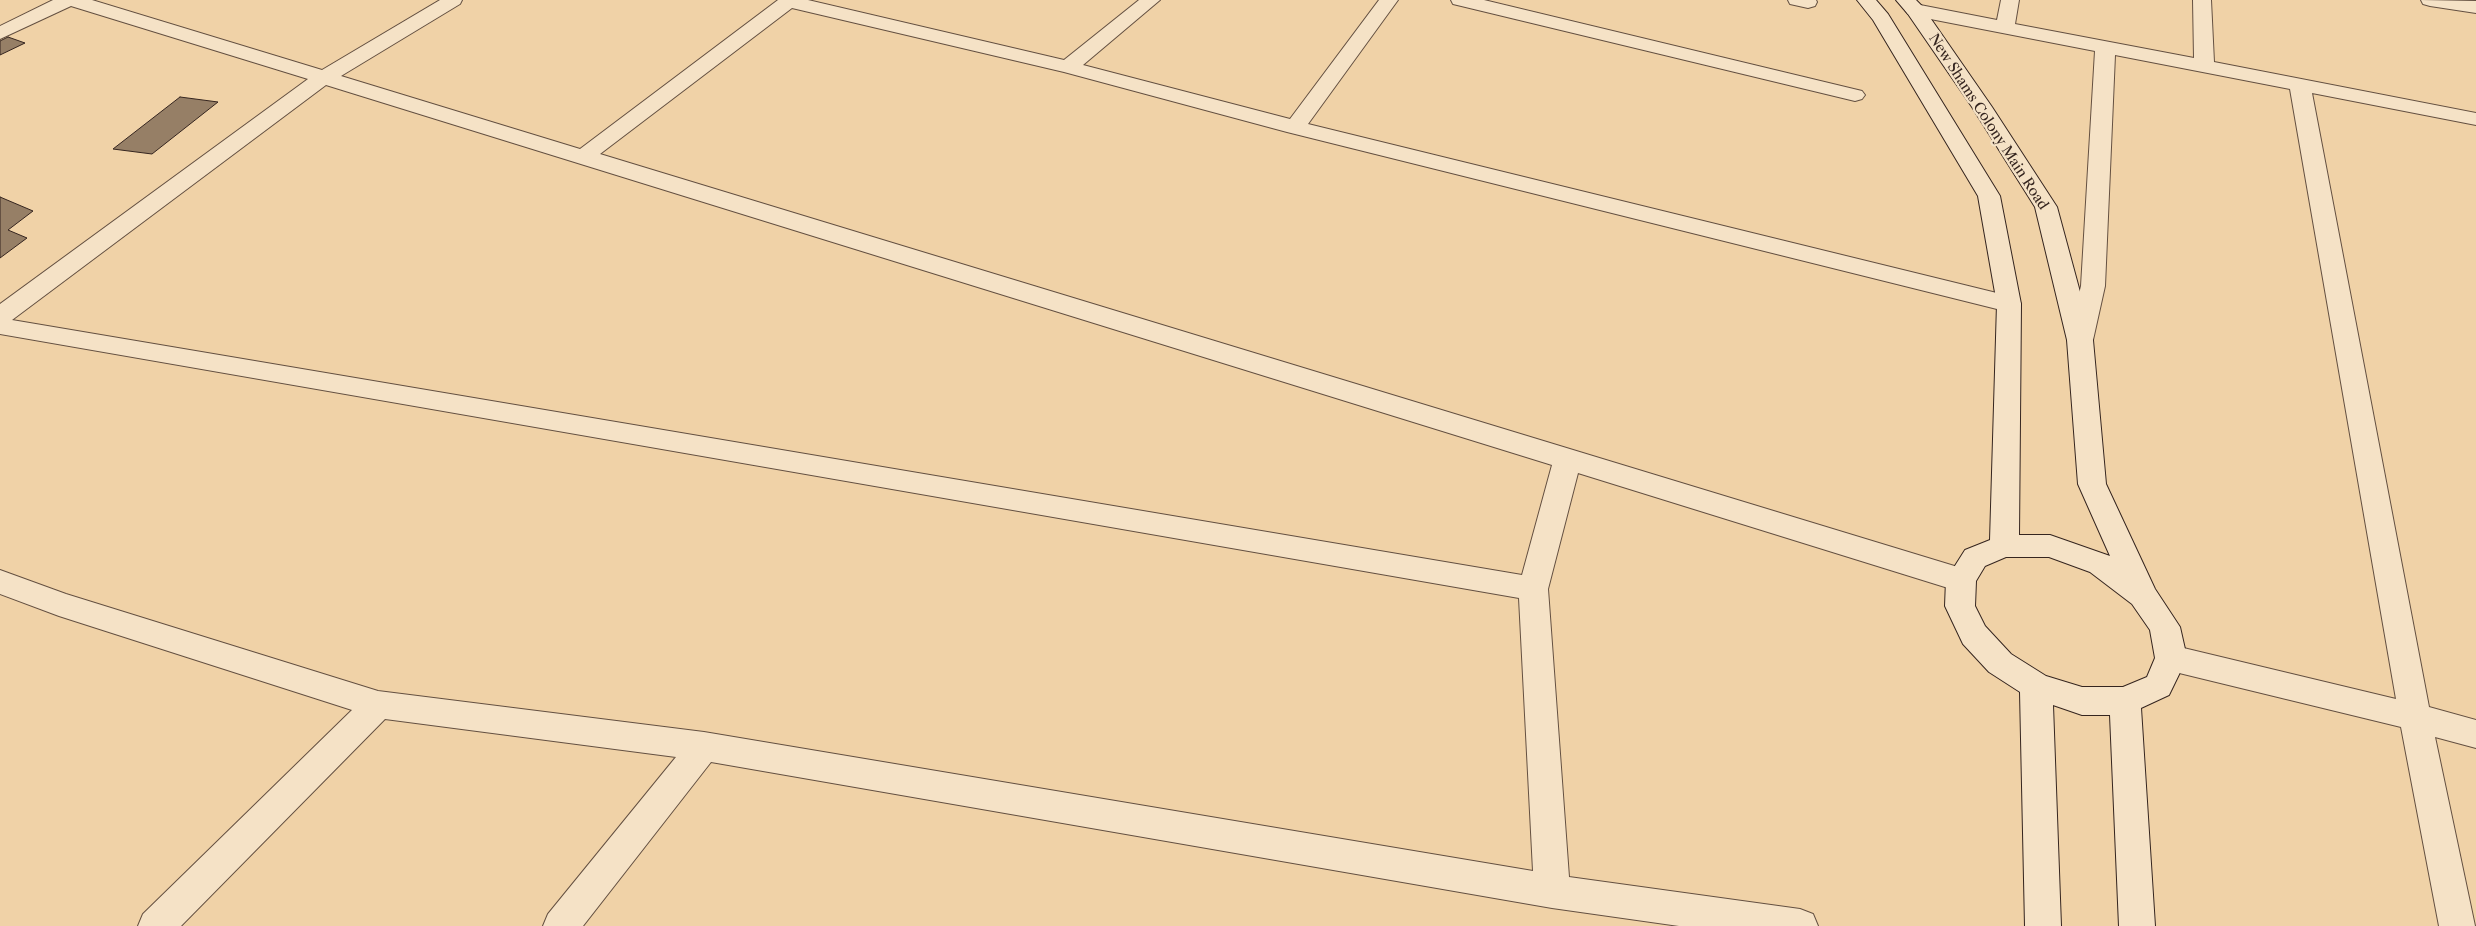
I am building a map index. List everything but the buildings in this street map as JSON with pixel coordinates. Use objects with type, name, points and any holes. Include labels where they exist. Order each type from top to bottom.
[{"type":"street","points":[[0,32],[68,0]]},
{"type":"street","points":[[72,0],[1568,458],[1960,580]]},
{"type":"street","points":[[0,316],[324,77],[453,0]]},
{"type":"street","points":[[1068,68],[1151,0]]},
{"type":"street","points":[[1295,127],[1389,0]]},
{"type":"street","points":[[1460,0],[1854,95]]},
{"type":"street","points":[[1866,0],[1881,18],[1989,196],[2009,304],[2004,546]]},
{"type":"street","points":[[2004,27],[2010,0]]},
{"type":"street","points":[[2202,0],[2204,66]]},
{"type":"street","points":[[2432,0],[2476,7]]},
{"type":"street","points":[[583,157],[789,1],[1068,68],[1295,127],[2009,304]]},
{"type":"street","points":[[1910,5],[2004,27],[2476,119]]},
{"type":"street","name":"New Shams Colony Main Road","points":[[1910,5],[2046,207],[2080,340],[2092,484],[2143,596]]},
{"type":"street","points":[[2080,340],[2093,286],[2105,46]]},
{"type":"street","points":[[2300,85],[2415,717],[2457,926]]},
{"type":"street","points":[[0,326],[1533,589]]},
{"type":"street","points":[[1552,891],[1533,589],[1568,458]]},
{"type":"street","points":[[2004,546],[2050,546],[2092,561],[2100,564],[2143,596],[2165,627],[2172,658],[2158,686],[2125,701],[2082,701],[2036,686],[2000,663],[1974,635],[1960,606],[1960,580],[1975,558],[2004,546]]},
{"type":"street","points":[[0,582],[59,604],[378,705],[704,746],[1552,891],[1800,926]]},
{"type":"street","points":[[2172,658],[2415,717],[2476,734]]},
{"type":"street","points":[[2036,686],[2043,926]]},
{"type":"street","points":[[2125,701],[2137,926]]},
{"type":"street","points":[[156,926],[378,705]]},
{"type":"street","points":[[561,926],[704,746]]}]
